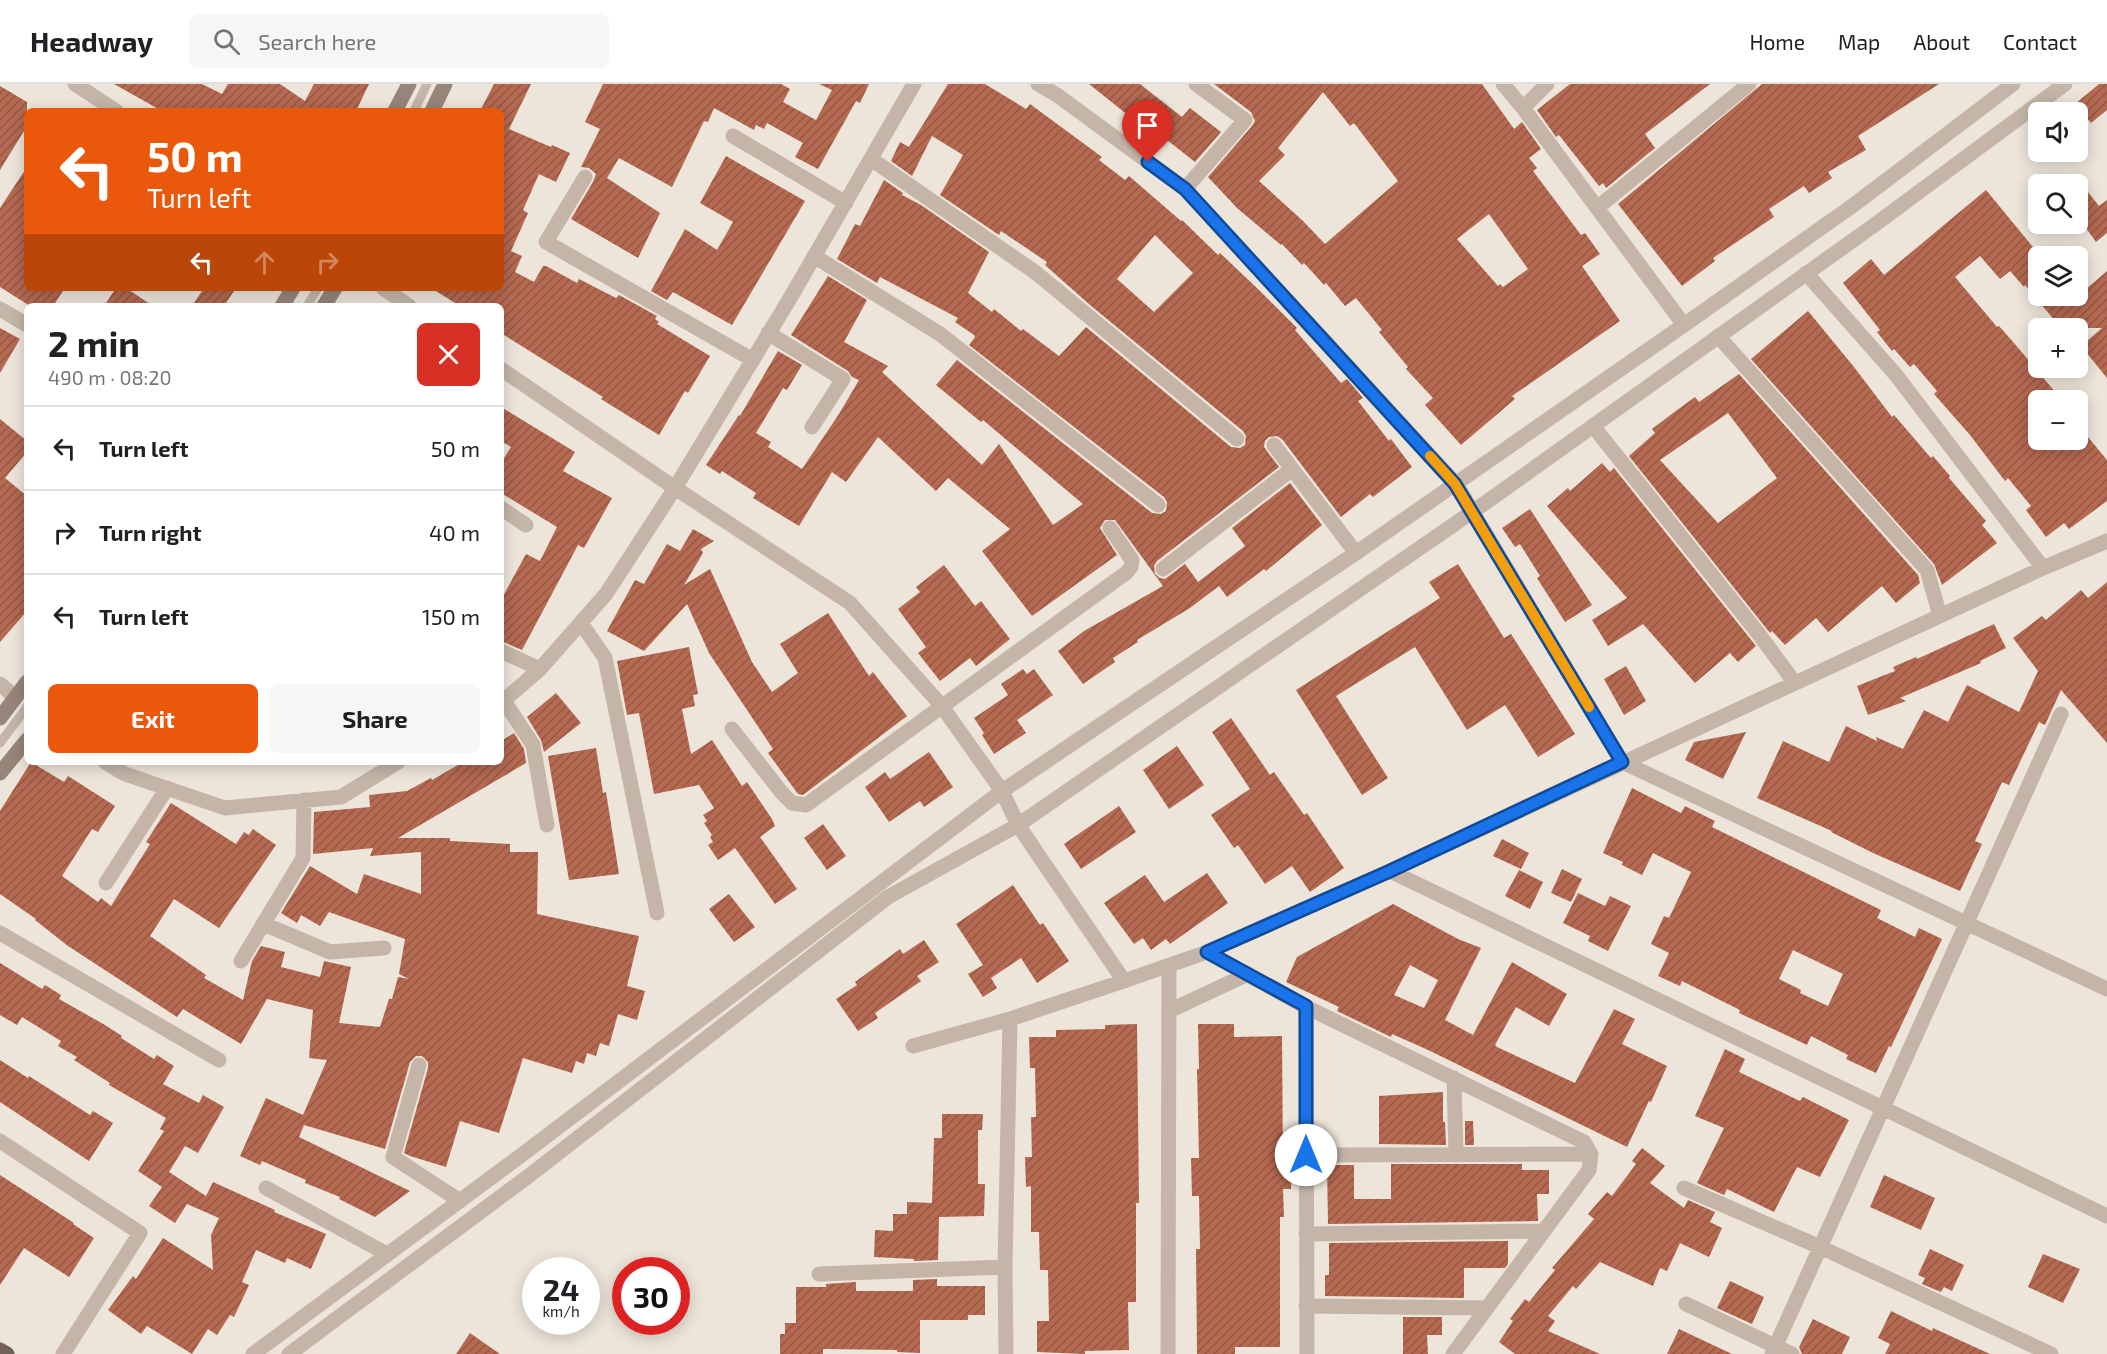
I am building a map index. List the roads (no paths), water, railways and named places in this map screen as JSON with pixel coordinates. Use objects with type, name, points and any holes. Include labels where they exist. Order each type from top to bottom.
[{"type":"main road","points":[[397,108],[409,84]]},
{"type":"main road","points":[[433,108],[445,84]]},
{"type":"main road","points":[[0,718],[21,702]]},
{"type":"main road","points":[[0,773],[24,744]]},
{"type":"main road","points":[[0,1350],[7,1354]]},
{"type":"street","points":[[75,84],[111,108]]},
{"type":"street","points":[[504,701],[540,669],[606,594],[675,488],[753,360],[914,84]]},
{"type":"street","points":[[1038,84],[1061,90],[1185,189],[1455,484],[1622,762],[2107,989]]},
{"type":"street","points":[[1185,189],[1245,120],[1196,84]]},
{"type":"street","points":[[1503,84],[1684,325]]},
{"type":"street","points":[[1523,108],[1547,84]]},
{"type":"street","points":[[1597,208],[1749,84]]},
{"type":"street","points":[[253,1354],[1002,791],[1356,553],[1684,325],[1855,204],[2013,84]]},
{"type":"street","points":[[289,1354],[530,1175],[888,897],[1018,825],[1472,512],[2065,84]]},
{"type":"street","points":[[733,136],[846,203]]},
{"type":"street","points":[[871,159],[1035,272],[1237,439]]},
{"type":"street","points":[[585,177],[546,242],[753,360]]},
{"type":"street","points":[[814,256],[940,334],[1158,505]]},
{"type":"street","points":[[1806,273],[1896,375],[2043,568]]},
{"type":"street","points":[[387,291],[405,303]]},
{"type":"street","points":[[0,309],[24,323]]},
{"type":"street","points":[[768,333],[843,379],[812,427]]},
{"type":"street","points":[[1718,336],[1927,570],[1940,616]]},
{"type":"street","points":[[504,371],[675,488],[850,603],[941,705],[1002,791],[1018,825],[1124,981]]},
{"type":"street","points":[[1593,426],[1758,633],[1795,683]]},
{"type":"street","points":[[1274,445],[1356,553]]},
{"type":"street","points":[[1163,569],[1292,469]]},
{"type":"street","points":[[504,510],[526,525]]},
{"type":"street","points":[[732,729],[782,793],[792,803],[806,805],[1126,573],[1131,567],[1132,560],[1110,528]]},
{"type":"street","points":[[913,1046],[1010,1019],[1207,952],[1390,871],[2043,568],[2106,542]]},
{"type":"street","points":[[581,623],[605,658],[657,913]]},
{"type":"street","points":[[504,652],[540,669]]},
{"type":"street","points":[[0,684],[21,702]]},
{"type":"street","points":[[504,703],[533,745],[547,825]]},
{"type":"street","points":[[1774,1350],[2061,714]]},
{"type":"street","points":[[110,765],[125,774],[225,808],[341,797],[393,765]]},
{"type":"street","points":[[106,883],[167,788]]},
{"type":"street","points":[[241,961],[303,858],[304,800]]},
{"type":"street","points":[[1390,871],[2107,1216]]},
{"type":"street","points":[[264,924],[330,952],[384,948]]},
{"type":"street","points":[[0,933],[219,1060]]},
{"type":"street","points":[[1207,952],[1306,1006],[1584,1142],[1592,1154],[1589,1170],[1453,1354]]},
{"type":"street","points":[[1168,1354],[1169,966]]},
{"type":"street","points":[[1169,1011],[1248,974]]},
{"type":"street","points":[[1306,1006],[1306,1354]]},
{"type":"street","points":[[1006,1354],[1005,1267],[1010,1019]]},
{"type":"street","points":[[419,1065],[393,1157],[460,1200]]},
{"type":"street","points":[[1454,1078],[1456,1155]]},
{"type":"street","points":[[0,1141],[141,1233],[63,1354]]},
{"type":"street","points":[[1306,1155],[1592,1154]]},
{"type":"street","points":[[266,1188],[387,1254]]},
{"type":"street","points":[[1684,1188],[1820,1247],[2051,1354]]},
{"type":"street","points":[[1306,1234],[1544,1231]]},
{"type":"street","points":[[819,1274],[1005,1267]]},
{"type":"street","points":[[1686,1304],[1774,1350],[1792,1354]]},
{"type":"street","points":[[1306,1306],[1486,1308]]},
{"type":"lane","points":[[415,108],[427,84]]},
{"type":"lane","points":[[0,743],[21,702]]}]
